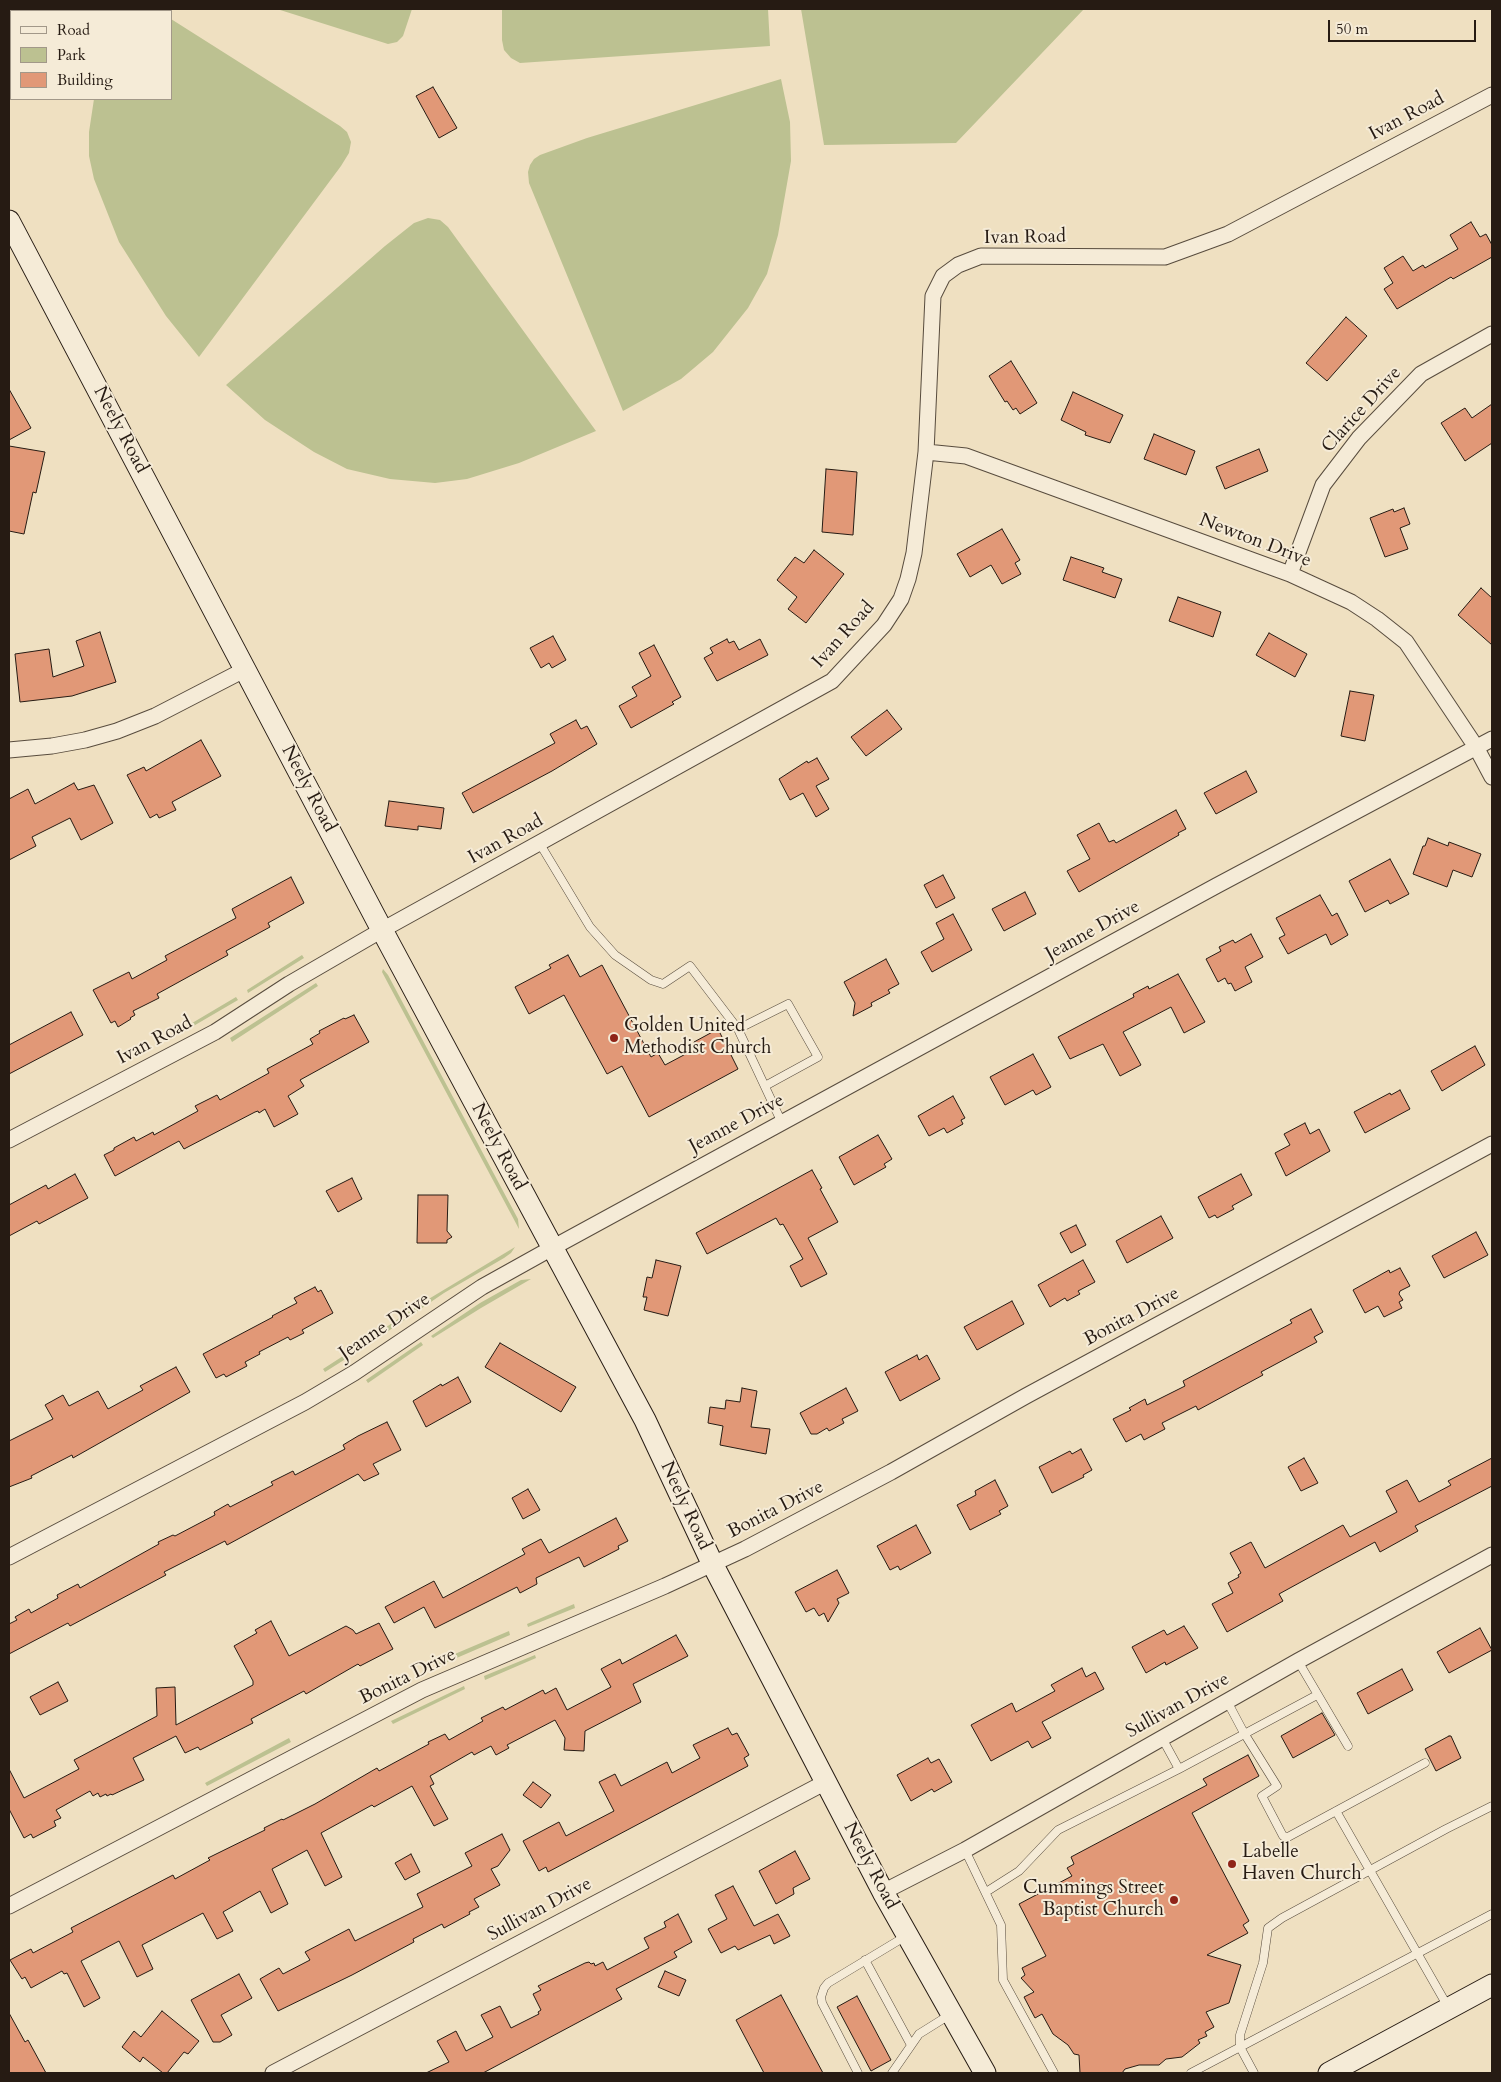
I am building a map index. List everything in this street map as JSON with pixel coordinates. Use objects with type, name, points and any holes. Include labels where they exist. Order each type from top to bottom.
[{"type":"street","name":"Ivan Road","points":[[9,1140],[215,1032],[289,984],[382,930],[832,681],[873,638],[901,599],[914,553],[926,452],[934,296],[943,276],[958,265],[981,256],[1165,256],[1228,234],[1492,95]]},
{"type":"street","name":"Neely Road","points":[[10,225],[246,669],[382,930],[645,1420],[713,1565],[883,1892],[985,2073]]},
{"type":"street","name":"Clarice Drive","points":[[1290,574],[1324,485],[1358,438],[1421,374],[1492,334]]},
{"type":"street","name":"Newton Drive","points":[[926,452],[966,456],[1290,574],[1351,602],[1377,619],[1406,642],[1476,747],[1492,776]]},
{"type":"street","points":[[9,750],[52,746],[85,740],[116,731],[155,716],[246,669]]},
{"type":"street","name":"Jeanne Drive","points":[[9,1558],[305,1402],[354,1372],[482,1287],[552,1248],[1216,886],[1492,738]]},
{"type":"street","name":"Bonita Drive","points":[[9,1906],[422,1690],[713,1565],[891,1472],[1026,1396],[1492,1144]]},
{"type":"street","name":"Sullivan Drive","points":[[883,1892],[965,1850],[1298,1661],[1492,1555]]},
{"type":"street","name":"Sullivan Drive","points":[[273,2073],[826,1782]]},
{"type":"street","points":[[1328,2073],[1492,1985]]},
{"type":"lane","points":[[540,844],[590,927],[615,955],[651,980],[663,984],[690,966],[738,1028],[782,1124]]},
{"type":"lane","points":[[738,1028],[788,1004],[818,1057],[765,1086]]},
{"type":"lane","points":[[1298,1661],[1348,1746]]},
{"type":"lane","points":[[986,1892],[1019,1871],[1058,1830],[1179,1769],[1317,1695]]},
{"type":"lane","points":[[1227,1701],[1244,1733],[1277,1786],[1262,1796],[1283,1836],[1288,1837],[1425,1763]]},
{"type":"lane","points":[[1162,1738],[1179,1769]]},
{"type":"lane","points":[[1254,2073],[1240,2047],[1240,2035],[1263,1964],[1268,1928],[1282,1918],[1370,1870],[1492,1806]]},
{"type":"lane","points":[[1336,1812],[1449,2008]]},
{"type":"lane","points":[[965,1850],[1001,1925],[1002,1980],[1054,2073]]},
{"type":"lane","points":[[1191,2073],[1492,1914]]},
{"type":"lane","points":[[858,2073],[821,1997],[828,1983],[907,1935]]},
{"type":"lane","points":[[865,1960],[911,2045]]},
{"type":"lane","points":[[892,2073],[911,2045],[926,2028],[952,2014]]},
{"type":"green space","points":[[277,9],[412,9],[403,36],[397,42],[388,44]]},
{"type":"green space","points":[[502,9],[768,9],[770,46],[520,63],[511,58],[504,50],[502,40]]},
{"type":"green space","points":[[801,9],[1084,9],[956,143],[824,145]]},
{"type":"green space","points":[[172,20],[340,126],[347,132],[351,142],[349,153],[341,166],[199,357],[166,316],[119,242],[94,179],[89,156],[89,132],[94,100],[172,100]]},
{"type":"green space","points":[[781,79],[790,122],[791,161],[778,235],[767,274],[748,308],[713,352],[681,379],[623,411],[529,183],[528,172],[530,165],[540,155],[587,138]]},
{"type":"green space","points":[[428,218],[440,220],[448,227],[596,431],[519,463],[467,479],[435,483],[390,479],[347,469],[314,452],[265,420],[226,385],[385,246],[414,223]]},
{"type":"green space","points":[[302,955],[304,958],[248,993],[247,990]]},
{"type":"green space","points":[[383,969],[388,975],[518,1219],[519,1229],[382,972]]},
{"type":"green space","points":[[316,983],[318,986],[232,1042],[230,1038]]},
{"type":"green space","points":[[236,997],[238,1000],[178,1035],[177,1032]]},
{"type":"green space","points":[[515,1247],[504,1258],[444,1293],[384,1334],[382,1330],[417,1306]]},
{"type":"green space","points":[[531,1279],[433,1338],[431,1336],[480,1303],[521,1280]]},
{"type":"green space","points":[[371,1338],[374,1341],[325,1372],[323,1369]]},
{"type":"green space","points":[[421,1342],[423,1345],[368,1383],[366,1380]]},
{"type":"green space","points":[[574,1604],[575,1608],[528,1627],[527,1624]]},
{"type":"green space","points":[[509,1631],[510,1635],[438,1666],[436,1662]]},
{"type":"green space","points":[[535,1655],[536,1658],[485,1680],[484,1676]]},
{"type":"green space","points":[[464,1686],[465,1689],[393,1724],[391,1721]]},
{"type":"green space","points":[[289,1738],[291,1742],[207,1786],[205,1783]]},
{"type":"building","points":[[433,87],[457,128],[439,138],[416,96]]},
{"type":"building","points":[[1471,222],[1480,237],[1486,234],[1492,245],[1492,257],[1453,279],[1451,277],[1397,309],[1384,289],[1393,283],[1384,268],[1403,256],[1413,271],[1423,265],[1425,268],[1458,249],[1450,235]]},
{"type":"building","points":[[1346,317],[1367,336],[1327,381],[1306,363]]},
{"type":"building","points":[[1011,361],[1037,403],[1020,414],[1016,408],[1013,410],[1007,401],[1005,402],[989,376]]},
{"type":"building","points":[[9,389],[31,428],[9,440]]},
{"type":"building","points":[[1073,392],[1123,415],[1110,443],[1085,435],[1086,432],[1061,420]]},
{"type":"building","points":[[1492,404],[1492,443],[1465,461],[1441,423],[1465,408],[1472,418]]},
{"type":"building","points":[[1154,434],[1195,451],[1186,475],[1144,459]]},
{"type":"building","points":[[9,446],[45,452],[36,493],[33,492],[24,534],[9,531]]},
{"type":"building","points":[[1259,449],[1268,471],[1225,489],[1216,467]]},
{"type":"building","points":[[826,469],[857,472],[853,535],[822,532]]},
{"type":"building","points":[[1404,508],[1410,524],[1400,528],[1408,549],[1385,557],[1370,518],[1393,509],[1394,512]]},
{"type":"building","points":[[1002,529],[1020,560],[1015,563],[1021,574],[1002,584],[991,565],[970,577],[957,554]]},
{"type":"building","points":[[814,550],[844,574],[806,623],[788,609],[797,597],[777,580],[795,557],[804,563]]},
{"type":"building","points":[[1071,557],[1104,568],[1102,572],[1122,579],[1115,598],[1063,580]]},
{"type":"building","points":[[1481,588],[1492,598],[1492,645],[1458,615]]},
{"type":"building","points":[[1178,597],[1221,612],[1213,637],[1169,621]]},
{"type":"building","points":[[100,632],[116,682],[72,696],[20,702],[15,654],[49,649],[53,677],[84,666],[76,641]]},
{"type":"building","points":[[1269,633],[1307,654],[1295,677],[1256,655]]},
{"type":"building","points":[[553,636],[566,660],[552,668],[549,663],[541,668],[530,648]]},
{"type":"building","points":[[727,639],[729,643],[734,641],[739,650],[760,639],[768,655],[717,681],[704,658],[713,653],[710,648]]},
{"type":"building","points":[[654,645],[681,697],[672,702],[674,704],[631,728],[619,706],[637,696],[632,687],[651,676],[639,653]]},
{"type":"building","points":[[1350,691],[1374,695],[1365,741],[1341,736]]},
{"type":"building","points":[[887,710],[902,729],[866,756],[851,737]]},
{"type":"building","points":[[576,720],[581,729],[587,726],[597,744],[552,771],[473,813],[462,793],[555,743],[550,734]]},
{"type":"building","points":[[201,740],[221,776],[172,802],[176,810],[159,818],[157,814],[150,818],[127,775],[144,767],[146,771]]},
{"type":"building","points":[[817,758],[829,779],[816,786],[829,809],[816,817],[803,793],[790,800],[779,779],[807,761],[808,763]]},
{"type":"building","points":[[1246,771],[1257,792],[1216,814],[1204,793]]},
{"type":"building","points":[[74,783],[78,790],[94,785],[113,823],[81,840],[70,818],[32,837],[36,846],[9,860],[9,799],[28,789],[35,804]]},
{"type":"building","points":[[389,801],[444,808],[441,829],[418,826],[418,830],[385,826]]},
{"type":"building","points":[[1176,810],[1186,829],[1178,833],[1179,835],[1079,892],[1067,871],[1090,859],[1077,835],[1099,823],[1109,842],[1114,840],[1116,843]]},
{"type":"building","points":[[1428,838],[1448,846],[1449,842],[1481,854],[1472,877],[1453,870],[1447,887],[1413,874],[1423,846],[1425,846]]},
{"type":"building","points":[[1390,859],[1409,894],[1390,904],[1388,900],[1365,912],[1349,881]]},
{"type":"building","points":[[943,875],[955,898],[936,908],[924,885]]},
{"type":"building","points":[[291,877],[304,903],[268,923],[270,927],[226,951],[228,955],[157,994],[159,998],[133,1011],[135,1015],[131,1019],[118,1027],[115,1021],[111,1023],[93,990],[129,972],[132,979],[167,960],[165,956],[236,918],[232,909]]},
{"type":"building","points":[[1025,892],[1036,914],[1004,931],[992,909]]},
{"type":"building","points":[[1320,895],[1332,916],[1337,913],[1348,935],[1331,945],[1326,934],[1288,954],[1279,938],[1285,935],[1276,918]]},
{"type":"building","points":[[953,914],[972,950],[932,972],[921,952],[944,939],[936,923]]},
{"type":"building","points":[[1251,934],[1263,957],[1245,967],[1252,982],[1235,991],[1231,983],[1228,984],[1225,978],[1218,982],[1206,959],[1221,951],[1219,947],[1233,940],[1235,943]]},
{"type":"building","name":"Golden United Methodist Church","points":[[568,955],[580,977],[602,965],[651,1057],[658,1053],[665,1065],[697,1048],[694,1042],[718,1029],[738,1069],[649,1117],[622,1066],[607,1074],[564,995],[529,1014],[515,987],[551,968],[549,965]]},
{"type":"building","points":[[886,959],[899,984],[888,990],[890,993],[871,1003],[872,1006],[853,1016],[855,1003],[844,982]]},
{"type":"building","points":[[1178,974],[1205,1022],[1184,1033],[1171,1007],[1123,1032],[1141,1065],[1120,1076],[1103,1044],[1070,1059],[1058,1037],[1134,997],[1133,994],[1148,986],[1149,989]]},
{"type":"building","points":[[71,1012],[83,1035],[9,1074],[9,1045]]},
{"type":"building","points":[[354,1015],[369,1042],[300,1080],[304,1086],[288,1096],[298,1114],[274,1127],[265,1109],[259,1113],[258,1111],[255,1112],[184,1149],[179,1141],[115,1176],[104,1155],[114,1150],[114,1148],[134,1137],[136,1141],[153,1132],[154,1135],[198,1111],[195,1106],[217,1095],[220,1100],[269,1073],[267,1069],[313,1044],[310,1039],[320,1033],[319,1031]]},
{"type":"building","points":[[1475,1046],[1485,1065],[1442,1091],[1431,1071]]},
{"type":"building","points":[[1033,1054],[1051,1087],[1036,1095],[1033,1090],[1005,1105],[990,1077]]},
{"type":"building","points":[[1400,1090],[1410,1109],[1365,1133],[1354,1112],[1390,1093],[1391,1095]]},
{"type":"building","points":[[953,1096],[965,1118],[961,1120],[963,1124],[947,1133],[944,1128],[929,1136],[918,1116]]},
{"type":"building","points":[[1305,1123],[1310,1134],[1319,1129],[1330,1151],[1286,1176],[1275,1153],[1290,1145],[1284,1134]]},
{"type":"building","points":[[878,1135],[892,1159],[884,1164],[886,1167],[854,1185],[839,1157]]},
{"type":"building","points":[[812,1170],[838,1222],[808,1238],[827,1274],[801,1287],[790,1266],[803,1259],[783,1224],[780,1225],[776,1218],[707,1254],[696,1233]]},
{"type":"building","points":[[75,1174],[88,1198],[39,1224],[37,1221],[9,1236],[9,1205],[46,1185],[48,1189]]},
{"type":"building","points":[[1241,1174],[1252,1195],[1232,1206],[1234,1209],[1217,1218],[1215,1215],[1209,1218],[1198,1197]]},
{"type":"building","points":[[352,1178],[362,1199],[338,1212],[326,1191]]},
{"type":"building","points":[[418,1195],[448,1195],[447,1231],[452,1237],[447,1240],[447,1243],[417,1243]]},
{"type":"building","points":[[1161,1216],[1173,1238],[1127,1263],[1116,1241]]},
{"type":"building","points":[[1076,1225],[1086,1245],[1071,1253],[1060,1233]]},
{"type":"building","points":[[1476,1232],[1488,1255],[1444,1278],[1432,1256]]},
{"type":"building","points":[[656,1260],[681,1266],[668,1316],[644,1310],[647,1297],[643,1297],[647,1277],[652,1278]]},
{"type":"building","points":[[1083,1260],[1095,1282],[1078,1291],[1080,1294],[1067,1301],[1065,1298],[1050,1307],[1038,1285]]},
{"type":"building","points":[[1400,1268],[1410,1286],[1400,1291],[1399,1294],[1403,1300],[1399,1302],[1402,1308],[1384,1317],[1378,1306],[1365,1313],[1353,1290],[1389,1270],[1390,1273]]},
{"type":"building","points":[[315,1287],[318,1292],[321,1290],[333,1313],[302,1330],[304,1333],[290,1340],[288,1337],[259,1352],[260,1354],[245,1362],[247,1366],[226,1377],[224,1374],[216,1378],[203,1354],[297,1303],[294,1298]]},
{"type":"building","points":[[1012,1301],[1024,1324],[977,1350],[964,1327]]},
{"type":"building","points":[[1311,1309],[1323,1332],[1314,1337],[1317,1342],[1261,1372],[1263,1375],[1198,1410],[1196,1406],[1162,1423],[1165,1429],[1144,1440],[1141,1434],[1126,1442],[1113,1419],[1131,1410],[1129,1408],[1145,1399],[1147,1405],[1185,1386],[1183,1381],[1292,1323],[1290,1320]]},
{"type":"building","points":[[500,1343],[576,1387],[561,1412],[485,1367]]},
{"type":"building","points":[[917,1355],[919,1360],[927,1355],[940,1379],[900,1401],[885,1372]]},
{"type":"building","points":[[176,1367],[190,1392],[73,1458],[72,1455],[31,1476],[32,1478],[9,1487],[9,1441],[53,1419],[45,1405],[63,1395],[69,1406],[98,1391],[108,1409],[143,1390],[140,1386]]},
{"type":"building","points":[[458,1377],[471,1402],[426,1427],[413,1401],[441,1384],[442,1386]]},
{"type":"building","points":[[742,1388],[757,1391],[751,1427],[770,1429],[766,1454],[720,1445],[723,1426],[708,1423],[710,1407],[725,1409],[726,1400],[740,1402]]},
{"type":"building","points":[[846,1388],[858,1411],[842,1419],[844,1423],[829,1431],[827,1428],[817,1434],[811,1434],[800,1413]]},
{"type":"building","points":[[387,1422],[401,1450],[373,1464],[379,1474],[364,1481],[358,1474],[227,1545],[225,1541],[164,1572],[166,1575],[70,1626],[68,1623],[9,1654],[9,1624],[17,1620],[15,1617],[29,1609],[31,1613],[58,1598],[57,1595],[78,1584],[80,1588],[159,1544],[158,1542],[173,1535],[175,1536],[215,1515],[214,1512],[228,1504],[230,1507],[273,1485],[271,1482],[293,1471],[295,1475],[345,1449],[343,1445]]},
{"type":"building","points":[[1081,1449],[1092,1470],[1083,1475],[1084,1477],[1052,1493],[1039,1467],[1070,1451],[1072,1454]]},
{"type":"building","points":[[1304,1458],[1318,1483],[1301,1491],[1288,1467]]},
{"type":"building","points":[[1492,1458],[1492,1486],[1415,1526],[1418,1531],[1380,1552],[1375,1542],[1279,1594],[1283,1601],[1227,1632],[1212,1604],[1233,1593],[1228,1583],[1239,1577],[1238,1575],[1241,1573],[1230,1553],[1251,1542],[1265,1568],[1343,1525],[1350,1537],[1397,1512],[1386,1491],[1407,1480],[1419,1502],[1451,1485],[1448,1481]]},
{"type":"building","points":[[995,1480],[1008,1506],[999,1511],[1001,1514],[970,1530],[957,1505],[976,1495],[975,1491]]},
{"type":"building","points":[[528,1489],[540,1510],[523,1519],[512,1498]]},
{"type":"building","points":[[616,1518],[628,1541],[618,1546],[619,1549],[584,1567],[579,1557],[536,1578],[537,1584],[520,1593],[517,1587],[435,1628],[424,1607],[394,1623],[385,1607],[434,1581],[443,1598],[525,1554],[522,1549],[541,1539],[549,1553]]},
{"type":"building","points":[[916,1525],[931,1553],[900,1570],[898,1566],[890,1570],[877,1546]]},
{"type":"building","points":[[837,1570],[849,1593],[837,1599],[839,1603],[828,1622],[824,1613],[819,1616],[814,1608],[806,1612],[795,1592]]},
{"type":"building","points":[[271,1621],[289,1656],[346,1626],[356,1634],[379,1623],[393,1649],[360,1666],[358,1664],[306,1694],[304,1691],[251,1719],[253,1723],[200,1750],[198,1747],[185,1753],[176,1736],[133,1758],[144,1780],[112,1795],[107,1796],[106,1794],[100,1797],[98,1793],[93,1796],[90,1791],[56,1810],[61,1818],[54,1821],[56,1826],[33,1838],[31,1834],[24,1838],[9,1809],[9,1769],[24,1798],[79,1769],[74,1760],[157,1716],[156,1688],[175,1687],[176,1725],[253,1685],[253,1681],[234,1646],[257,1633],[255,1630]]},
{"type":"building","points":[[1184,1626],[1198,1648],[1166,1665],[1165,1662],[1146,1673],[1132,1647],[1164,1630],[1167,1635]]},
{"type":"building","points":[[1480,1628],[1492,1650],[1449,1673],[1437,1652]]},
{"type":"building","points":[[676,1635],[688,1656],[633,1684],[641,1702],[585,1731],[584,1751],[564,1750],[565,1738],[555,1720],[507,1745],[509,1748],[496,1755],[491,1746],[474,1755],[472,1752],[430,1776],[434,1784],[430,1786],[448,1819],[434,1826],[412,1786],[374,1807],[372,1805],[321,1833],[342,1877],[325,1886],[307,1850],[272,1869],[288,1904],[271,1913],[260,1891],[223,1912],[233,1931],[217,1939],[203,1913],[142,1945],[153,1969],[137,1977],[119,1941],[81,1961],[100,1998],[84,2007],[67,1973],[64,1974],[62,1971],[31,1988],[25,1977],[22,1979],[10,1960],[31,1949],[33,1953],[73,1932],[71,1928],[173,1875],[175,1879],[210,1860],[208,1858],[265,1830],[264,1828],[315,1804],[377,1768],[379,1771],[429,1744],[428,1742],[445,1734],[449,1740],[483,1721],[481,1718],[503,1707],[505,1710],[543,1690],[545,1694],[556,1688],[567,1710],[611,1687],[601,1669],[620,1659],[622,1664]]},
{"type":"building","points":[[1082,1668],[1086,1677],[1095,1672],[1104,1689],[1042,1722],[1051,1738],[1032,1748],[1028,1741],[991,1761],[971,1725],[1012,1703],[1016,1712],[1055,1691],[1051,1685]]},
{"type":"building","points":[[1402,1669],[1413,1690],[1368,1714],[1357,1693]]},
{"type":"building","points":[[58,1682],[68,1701],[40,1715],[30,1697]]},
{"type":"building","points":[[1322,1713],[1335,1735],[1293,1758],[1281,1736]]},
{"type":"building","points":[[728,1728],[732,1735],[737,1733],[749,1755],[744,1758],[748,1766],[548,1872],[546,1867],[539,1871],[523,1841],[559,1822],[566,1836],[614,1811],[599,1782],[615,1774],[621,1786],[667,1762],[672,1773],[700,1758],[693,1745]]},
{"type":"building","points":[[1451,1736],[1461,1758],[1436,1771],[1425,1749]]},
{"type":"building","points":[[1248,1755],[1259,1776],[1192,1813],[1249,1921],[1243,1925],[1248,1933],[1207,1955],[1241,1965],[1229,2003],[1206,2012],[1214,2027],[1205,2032],[1207,2036],[1198,2040],[1200,2043],[1182,2057],[1166,2059],[1159,2065],[1139,2065],[1125,2069],[1122,2073],[1080,2073],[1079,2055],[1074,2054],[1068,2045],[1053,2034],[1042,2014],[1035,2018],[1024,1997],[1034,1992],[1021,1978],[1025,1975],[1022,1968],[1046,1956],[1019,1904],[1072,1876],[1067,1868],[1074,1864],[1071,1857],[1207,1785],[1203,1779]]},
{"type":"building","points":[[928,1758],[931,1763],[939,1759],[952,1782],[934,1792],[932,1789],[911,1801],[897,1775]]},
{"type":"building","points":[[533,1782],[551,1795],[541,1808],[523,1795]]},
{"type":"building","points":[[502,1834],[510,1850],[498,1866],[491,1869],[500,1885],[474,1899],[479,1907],[444,1928],[442,1924],[413,1939],[414,1942],[352,1975],[278,2011],[260,1979],[279,1968],[283,1974],[310,1960],[305,1952],[349,1929],[355,1941],[423,1907],[417,1894],[472,1866],[465,1853]]},
{"type":"building","points":[[795,1851],[810,1879],[793,1888],[794,1894],[776,1904],[759,1871]]},
{"type":"building","points":[[411,1854],[420,1872],[405,1880],[395,1863]]},
{"type":"building","points":[[733,1886],[754,1926],[778,1914],[790,1936],[774,1944],[770,1935],[738,1950],[735,1946],[721,1953],[708,1929],[727,1919],[715,1895]]},
{"type":"building","points":[[678,1914],[692,1942],[674,1952],[677,1957],[616,1989],[622,1999],[483,2073],[426,2073],[449,2062],[437,2041],[456,2031],[466,2051],[493,2037],[481,2015],[500,2006],[511,2028],[539,2014],[538,2012],[541,2010],[533,1994],[541,1990],[538,1986],[589,1962],[591,1964],[594,1963],[595,1966],[603,1962],[607,1970],[611,1968],[649,1948],[644,1938],[666,1927],[664,1922]]},
{"type":"building","points":[[665,1971],[686,1980],[679,1996],[658,1987]]},
{"type":"building","points":[[239,1974],[252,1998],[221,2015],[232,2035],[220,2042],[213,2042],[191,2000]]},
{"type":"building","points":[[781,1995],[823,2073],[764,2073],[736,2020]]},
{"type":"building","points":[[857,1996],[891,2060],[871,2071],[837,2007]]},
{"type":"building","points":[[162,2011],[199,2041],[188,2054],[184,2052],[167,2073],[163,2073],[143,2057],[140,2062],[122,2047],[134,2031],[141,2037]]},
{"type":"building","points":[[9,2013],[25,2042],[28,2040],[46,2073],[9,2073]]},
{"type":"place","name":"Golden United Methodist Church","points":[[614,1038]]},
{"type":"place","name":"Labelle Haven Church","points":[[1232,1864]]},
{"type":"place","name":"Cummings Street Baptist Church","points":[[1174,1900]]}]
